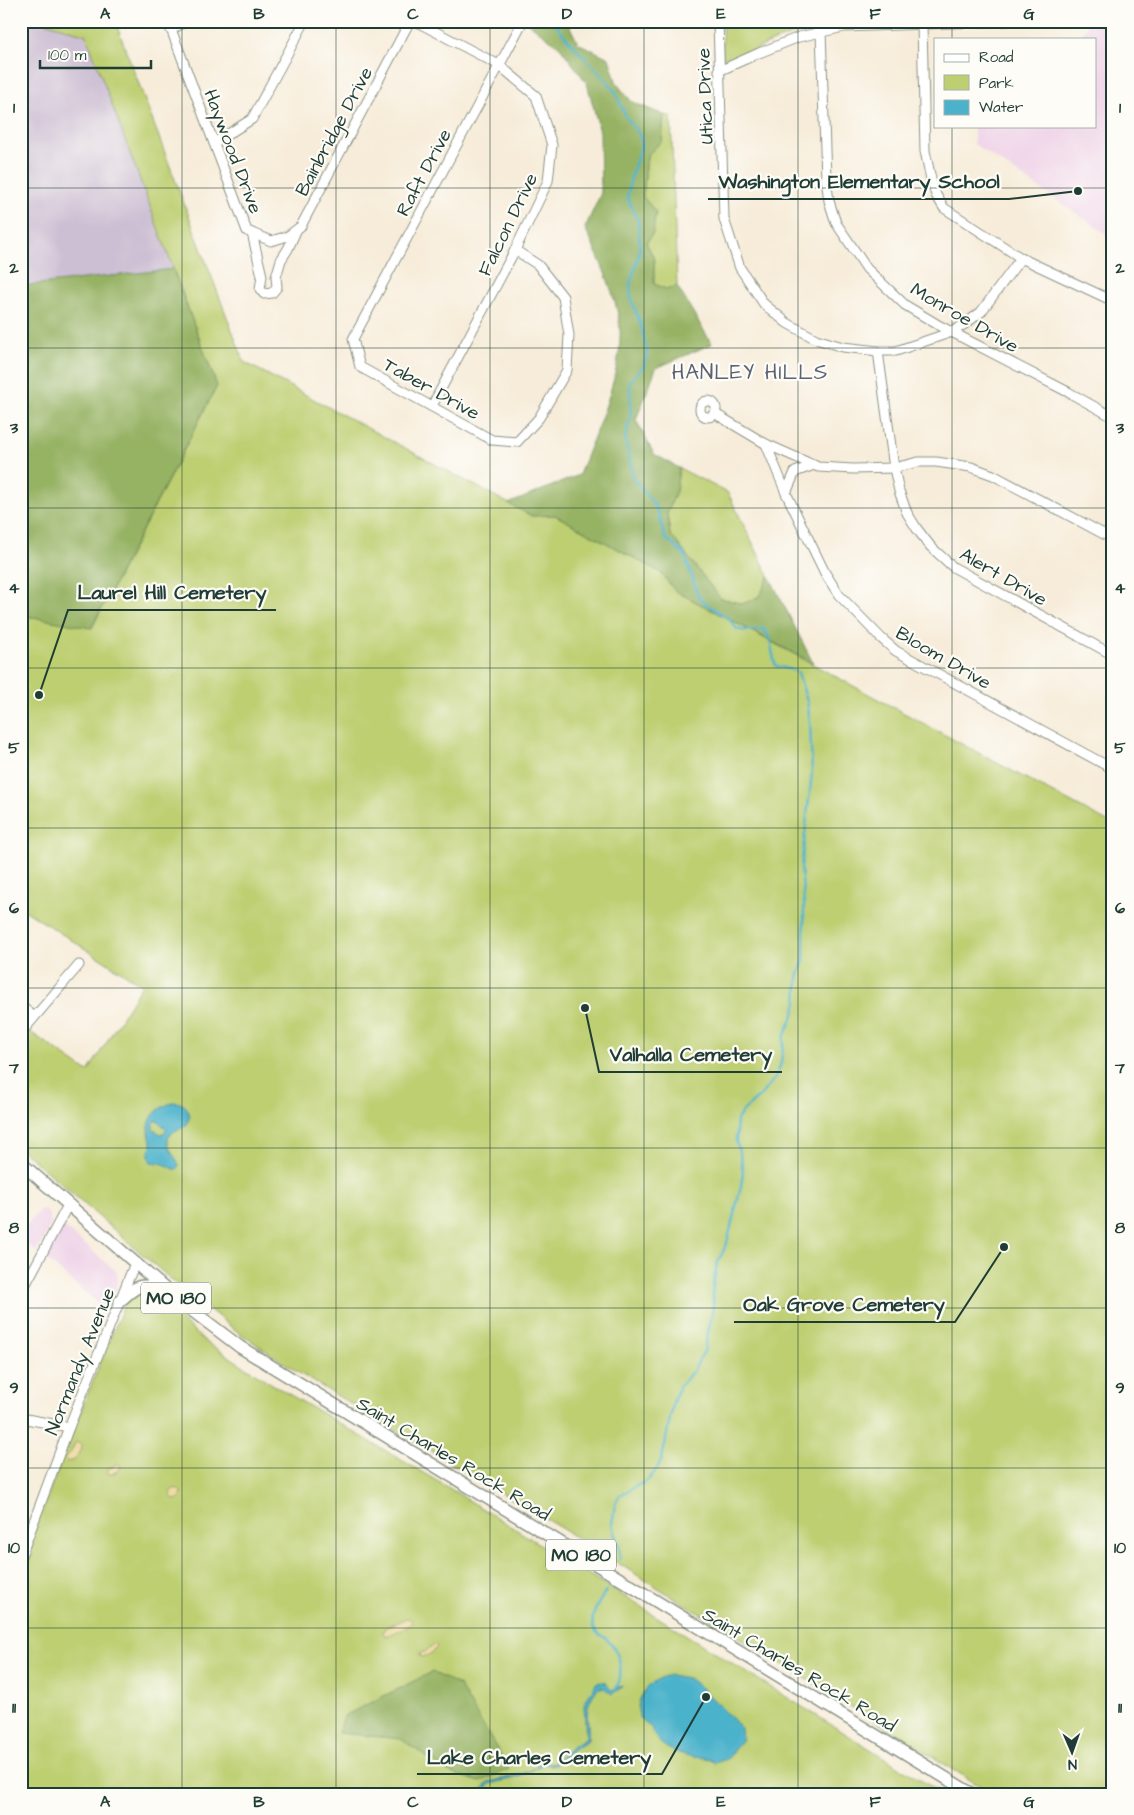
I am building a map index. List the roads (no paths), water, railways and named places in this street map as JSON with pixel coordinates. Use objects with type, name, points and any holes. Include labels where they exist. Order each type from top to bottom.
[{"type":"main road","name":"Saint Charles Rock Road","points":[[21,1164],[167,1290],[240,1347],[972,1794]]},
{"type":"main road","points":[[120,1300],[134,1288],[145,1285],[167,1290]]},
{"type":"main road","points":[[955,1783],[963,1794]]},
{"type":"street","points":[[169,26],[186,21]]},
{"type":"street","points":[[214,143],[252,119],[305,21]]},
{"type":"street","name":"Bainbridge Drive","points":[[296,230],[301,226],[410,21]]},
{"type":"street","name":"Falcon Drive","points":[[415,21],[499,65],[536,96],[552,145],[548,181],[515,250],[432,406]]},
{"type":"street","name":"Raft Drive","points":[[353,339],[523,21]]},
{"type":"street","name":"Utica Drive","points":[[718,21],[724,219],[740,268],[764,304],[787,323],[816,339],[844,347],[896,351],[952,332],[980,312],[1021,258]]},
{"type":"street","points":[[719,71],[759,53],[800,38],[821,31],[844,27],[1008,21]]},
{"type":"street","points":[[922,24],[926,151],[930,179],[936,195],[944,208],[1021,258],[1113,301]]},
{"type":"street","name":"Haywood Drive","points":[[169,26],[247,230],[271,241],[288,236],[296,230]]},
{"type":"street","name":"Monroe Drive","points":[[821,31],[826,179],[829,201],[836,223],[867,269],[905,305],[1113,417]]},
{"type":"street","name":"Haywood Drive","points":[[252,233],[261,270],[260,289],[264,294],[272,293],[277,287],[278,269],[296,230]]},
{"type":"street","name":"Taber Drive","points":[[353,339],[360,367],[492,440],[517,442],[539,418],[567,370],[569,335],[562,297],[538,265],[515,250]]},
{"type":"street","name":"Alert Drive","points":[[878,351],[894,468],[899,491],[917,529],[941,557],[973,579],[1113,655]]},
{"type":"street","points":[[714,413],[766,444],[818,467],[853,469],[894,468],[918,462],[936,462],[971,467],[993,475],[1113,539]]},
{"type":"street","name":"Bloom Drive","points":[[766,444],[786,493],[831,582],[840,595],[882,640],[896,651],[1113,769]]},
{"type":"street","points":[[786,493],[795,472],[814,465]]},
{"type":"street","points":[[21,1033],[79,965]]},
{"type":"street","points":[[21,1006],[34,1017]]},
{"type":"street","points":[[21,1294],[68,1205]]},
{"type":"street","name":"Normandy Avenue","points":[[21,1556],[69,1427],[135,1263]]},
{"type":"street","points":[[21,1418],[69,1427]]},
{"type":"street","points":[[21,1529],[31,1531]]},
{"type":"water","points":[[175,1102],[183,1104],[190,1116],[186,1126],[169,1137],[170,1149],[179,1165],[176,1170],[164,1164],[151,1162],[149,1157],[151,1143],[149,1125],[156,1112]],"holes":[[[157,1120],[166,1129],[161,1134],[153,1130],[153,1124]]]},
{"type":"water","points":[[671,1675],[688,1678],[704,1690],[741,1728],[742,1739],[727,1759],[715,1763],[706,1758],[693,1757],[673,1751],[657,1740],[651,1727],[643,1721],[639,1714],[638,1706],[641,1697],[653,1683]]},
{"type":"water","points":[[596,1683],[606,1683],[611,1690],[622,1686],[612,1694],[604,1688],[598,1688],[590,1702],[587,1713],[588,1740],[573,1749],[555,1765],[543,1764],[520,1777],[490,1784],[481,1794],[478,1794],[489,1782],[532,1770],[540,1762],[554,1763],[576,1743],[586,1739],[584,1704]]},
{"type":"waterway","points":[[553,21],[615,91],[626,117],[639,134],[641,140],[641,147],[632,173],[627,197],[638,221],[640,243],[639,254],[630,284],[631,299],[641,325],[647,352],[644,366],[631,380],[630,386],[631,415],[625,439],[634,480],[658,512],[665,538],[684,554],[699,598],[729,619],[737,629],[747,631],[763,629],[769,637],[776,666],[798,673],[807,701],[810,721],[812,773],[801,868],[804,903],[804,960],[798,977],[797,1002],[784,1037],[781,1063],[776,1077],[760,1096],[742,1112],[737,1120],[736,1141],[743,1172],[727,1243],[717,1264],[713,1285],[713,1309],[704,1351],[694,1370],[680,1386],[674,1399],[662,1459],[657,1469],[648,1480],[620,1495],[615,1505],[612,1524],[619,1545],[620,1560]]},
{"type":"waterway","points":[[606,1591],[596,1608],[592,1622],[595,1631],[609,1642],[617,1654],[620,1675],[616,1689]]},
{"type":"place","name":"Washington Elementary School","points":[[1078,191]]},
{"type":"place","name":"Laurel Hill Cemetery","points":[[39,695]]},
{"type":"place","name":"Valhalla Cemetery","points":[[585,1008]]},
{"type":"place","name":"Oak Grove Cemetery","points":[[1004,1247]]},
{"type":"place","name":"Lake Charles Cemetery","points":[[706,1697]]},
{"type":"district","name":"HANLEY HILLS","points":[[750,372]]}]
